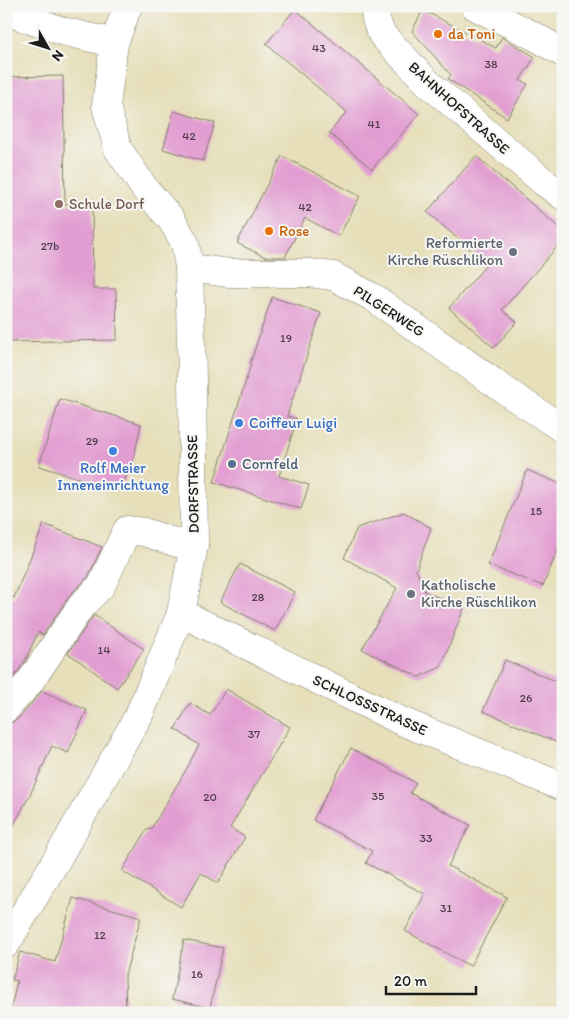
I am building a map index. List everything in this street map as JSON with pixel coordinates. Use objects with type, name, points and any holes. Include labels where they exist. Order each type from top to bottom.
[{"type":"street","name":"DORFSTRASSE","points":[[6,944],[139,715],[181,614],[194,546],[189,268],[185,243],[171,219],[145,189],[118,148],[106,106],[114,43],[128,6]]},
{"type":"street","name":"BAHNHOFSTRASSE","points":[[374,6],[375,18],[383,36],[428,83],[545,183],[563,196]]},
{"type":"street","points":[[475,6],[563,53]]},
{"type":"street","points":[[6,11],[62,31],[114,43]]},
{"type":"street","name":"PILGERWEG","points":[[189,268],[230,273],[309,273],[332,276],[374,298],[512,396],[563,429]]},
{"type":"street","points":[[6,708],[29,683],[82,605],[101,586],[127,530],[144,532],[177,543],[194,546]]},
{"type":"street","name":"SCHLOSSSTRASSE","points":[[181,614],[401,721],[563,787]]},
{"type":"building","points":[[295,9],[419,114],[372,169],[329,133],[347,112],[266,44]]},
{"type":"building","points":[[423,10],[496,48],[502,37],[535,57],[520,80],[528,84],[507,118],[448,79],[451,75],[412,31]]},
{"type":"building","points":[[63,76],[65,204],[92,204],[93,289],[116,289],[117,340],[6,342],[6,287],[9,287],[6,77]]},
{"type":"building","points":[[174,111],[215,123],[203,161],[163,149]]},
{"type":"building","points":[[282,156],[360,196],[339,236],[305,218],[285,257],[265,257],[237,243]]},
{"type":"building","name":"Reformierte Kirche Rüschlikon","points":[[476,156],[563,231],[563,240],[502,310],[517,322],[494,348],[449,308],[487,264],[427,212]]},
{"type":"building","points":[[272,297],[321,313],[287,416],[297,419],[279,476],[309,485],[301,509],[214,482]]},
{"type":"building","points":[[60,399],[141,424],[134,458],[120,491],[39,466]]},
{"type":"building","points":[[527,470],[563,485],[563,537],[543,586],[488,565]]},
{"type":"building","name":"Katholische Kirche Rüschlikon","points":[[404,512],[431,528],[416,570],[425,592],[464,608],[441,667],[419,677],[362,649],[397,588],[344,558],[357,528]]},
{"type":"building","points":[[44,524],[102,547],[88,577],[69,596],[43,635],[38,632],[26,659],[6,685],[6,595],[14,598]]},
{"type":"building","points":[[240,564],[295,592],[275,631],[220,602]]},
{"type":"building","points":[[94,615],[144,649],[117,688],[68,653]]},
{"type":"building","points":[[505,660],[563,684],[563,745],[483,711]]},
{"type":"building","points":[[226,689],[290,727],[230,828],[245,837],[218,883],[201,873],[181,907],[122,871],[148,828],[151,829],[199,745],[175,729],[190,703],[210,715]]},
{"type":"building","points":[[42,691],[87,710],[68,753],[52,746],[30,795],[6,839],[6,723],[11,723],[18,719]]},
{"type":"building","points":[[351,748],[416,783],[410,793],[470,825],[448,866],[507,897],[470,966],[405,931],[425,894],[366,863],[372,851],[313,820]]},
{"type":"building","points":[[73,898],[141,917],[125,975],[126,1013],[10,1013],[17,981],[12,980],[20,952],[55,962]]},
{"type":"building","points":[[184,940],[223,948],[210,1008],[172,999]]},
{"type":"place","name":"da Toni","points":[[438,34]]},
{"type":"place","name":"Schule Dorf","points":[[59,204]]},
{"type":"place","name":"Rose","points":[[269,231]]},
{"type":"place","name":"Reformierte Kirche Rüschlikon","points":[[513,252]]},
{"type":"place","name":"Coiffeur Luigi","points":[[239,423]]},
{"type":"place","name":"Rolf Meier Inneneinrichtung","points":[[113,451]]},
{"type":"place","name":"Cornfeld","points":[[232,464]]},
{"type":"place","name":"Katholische Kirche Rüschlikon","points":[[411,594]]}]
